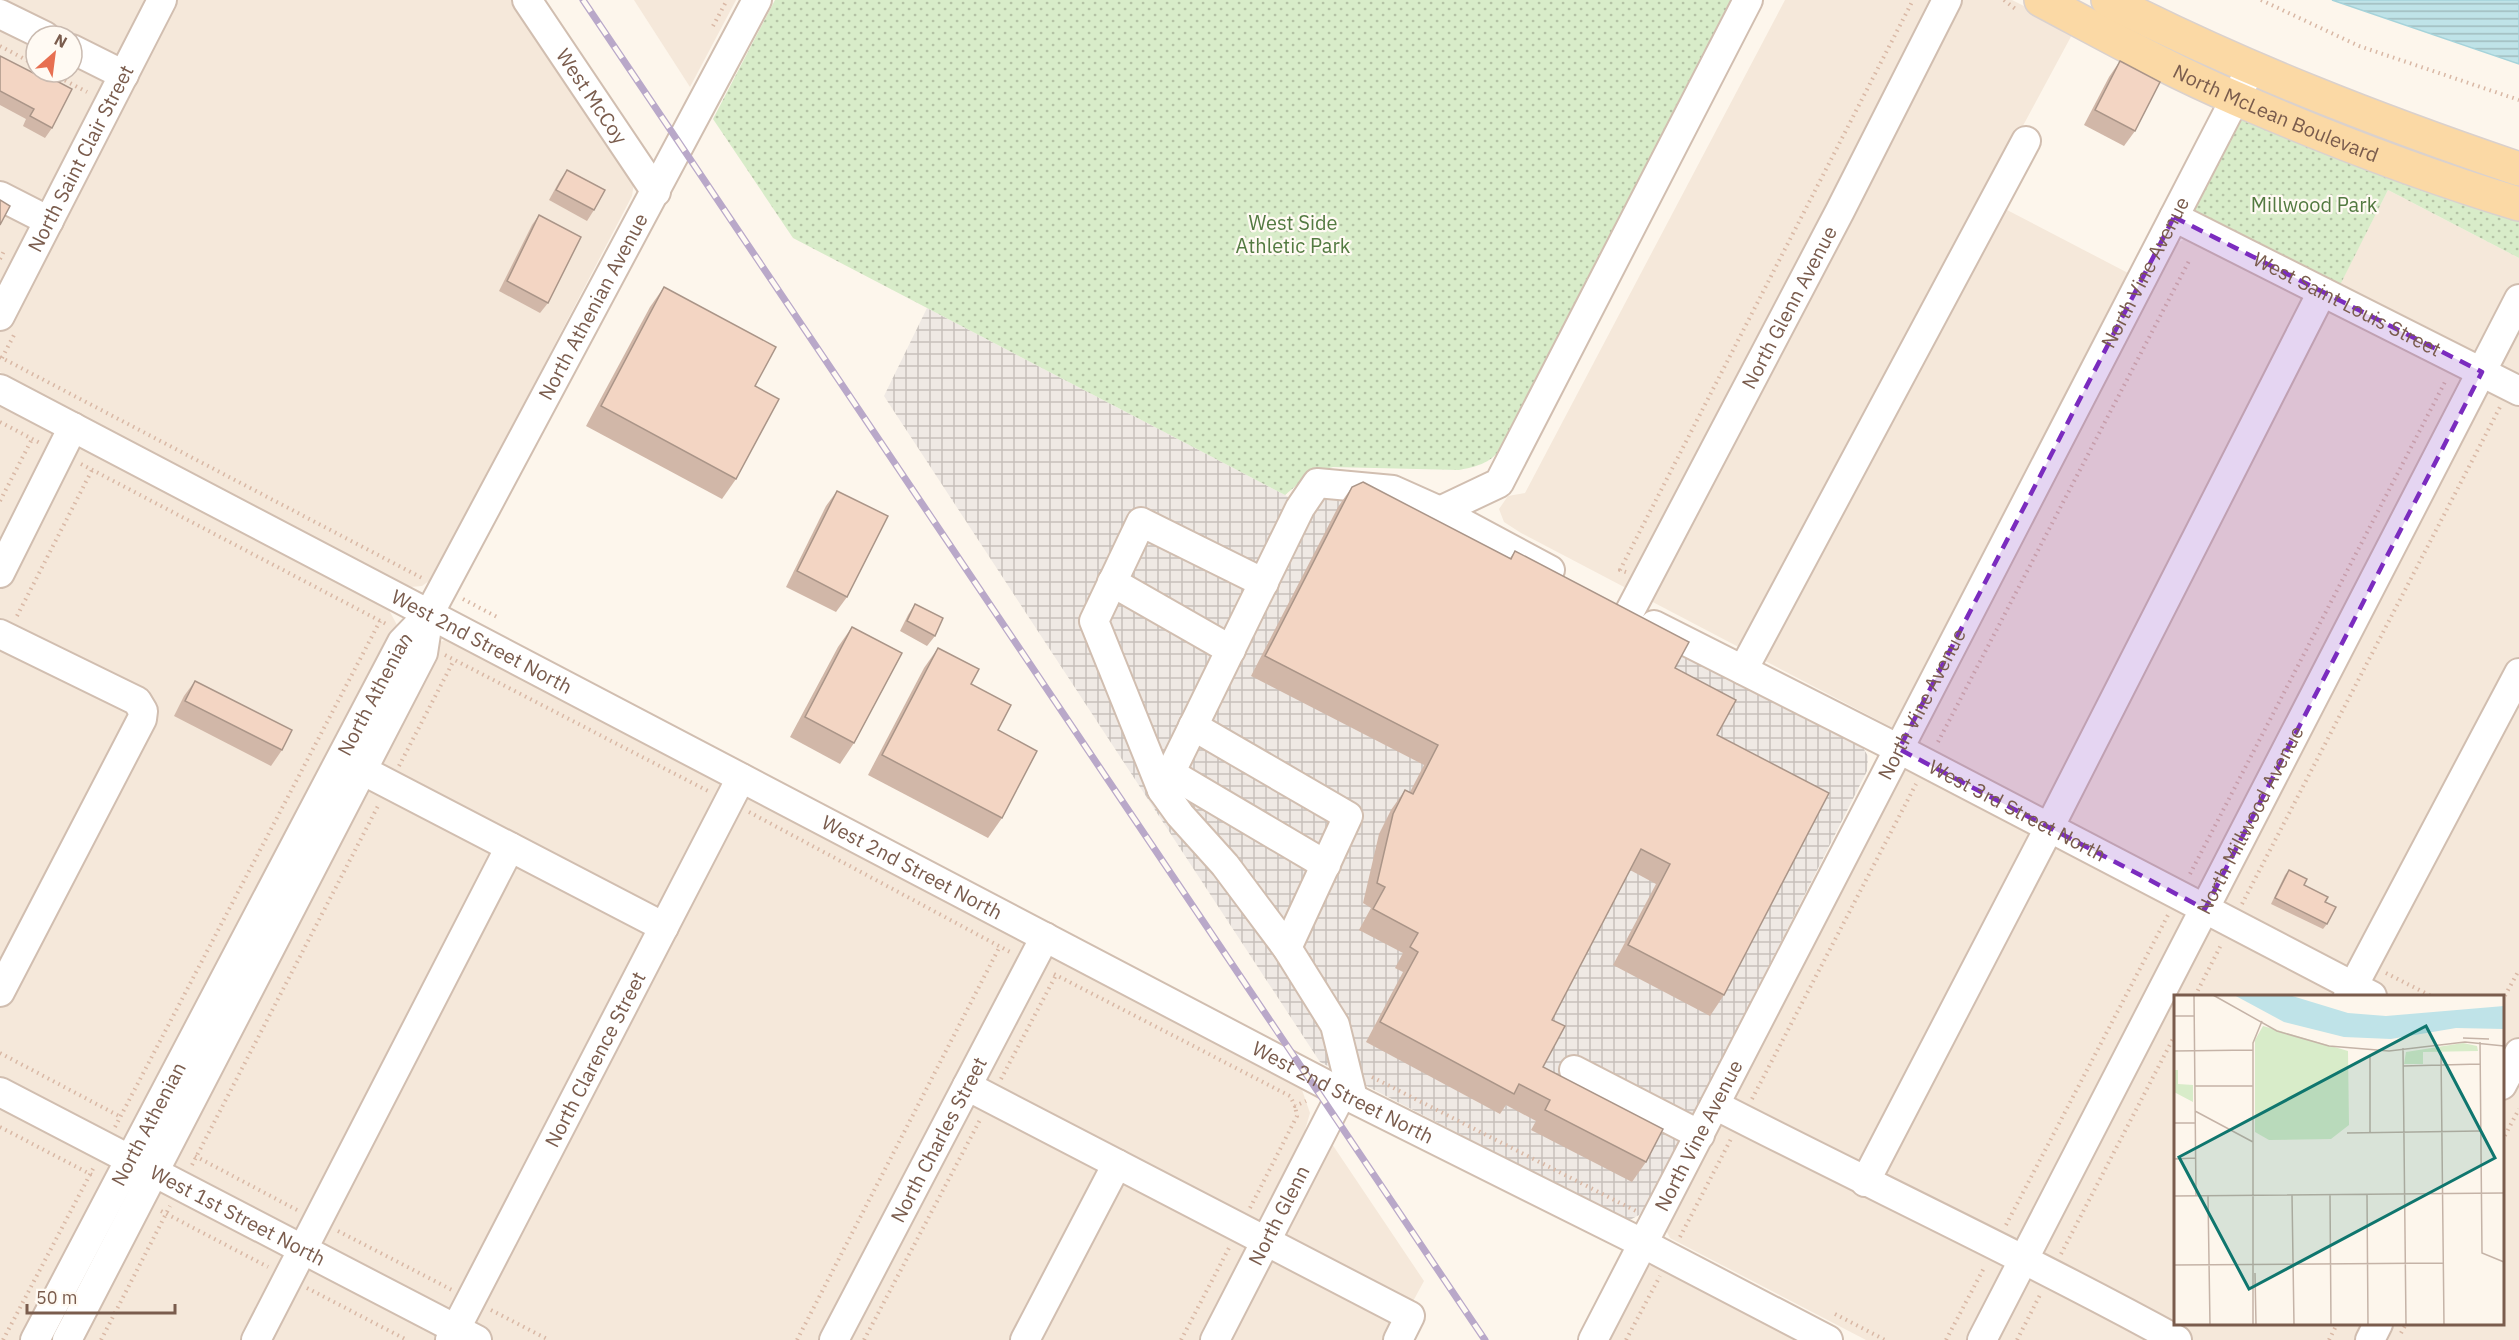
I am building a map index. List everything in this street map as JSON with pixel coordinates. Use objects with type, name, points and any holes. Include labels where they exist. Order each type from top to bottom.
[{"type":"main road","name":"North McLean Boulevard","points":[[2041,0],[2133,49],[2236,99],[2353,147],[2519,204]]},
{"type":"main road","name":"North McLean Boulevard","points":[[2108,0],[2251,68],[2419,135],[2519,169]]},
{"type":"street","name":"North Saint Clair Street","points":[[0,316],[162,0]]},
{"type":"street","name":"West McCoy","points":[[527,0],[656,192]]},
{"type":"street","name":"North Athenian Avenue","points":[[429,614],[757,0]]},
{"type":"street","points":[[1440,511],[1498,483],[1748,0]]},
{"type":"street","name":"North Glenn Avenue","points":[[1619,607],[1840,211],[1947,0]]},
{"type":"street","points":[[0,14],[24,26]]},
{"type":"street","points":[[84,55],[124,75]]},
{"type":"street","name":"North Vine Avenue","points":[[1593,1340],[2251,68]]},
{"type":"street","points":[[1743,670],[2026,141]]},
{"type":"street","points":[[0,196],[49,221]]},
{"type":"street","name":"West Saint Louis Street","points":[[2174,217],[2482,372],[2512,395]]},
{"type":"street","points":[[1864,1182],[2049,828],[2322,292]]},
{"type":"street","name":"North Millwood Avenue","points":[[1982,1340],[2519,299]]},
{"type":"street","name":"West 2nd Street North","points":[[0,389],[429,614],[735,790],[1045,938],[1348,1095],[1644,1244],[1786,1330],[1828,1340]]},
{"type":"street","points":[[0,573],[72,427]]},
{"type":"street","points":[[1166,781],[1300,508],[1317,483],[1392,490],[1440,511],[1576,584]]},
{"type":"street","points":[[1264,583],[1141,522],[1094,621],[1180,815],[1225,865],[1287,948],[1335,1024],[1344,1063],[1348,1095]]},
{"type":"street","points":[[1112,582],[1231,650]]},
{"type":"street","name":"West 3rd Street North","points":[[1619,607],[1899,749],[2205,909],[2357,993]]},
{"type":"street","name":"North Athenian","points":[[416,640],[429,614]]},
{"type":"street","points":[[0,992],[142,719],[143,711],[137,701],[3,635]]},
{"type":"street","name":"North Athenian","points":[[34,1340],[142,1165],[362,770],[423,652],[416,640]]},
{"type":"street","name":"North Athenian","points":[[67,1340],[142,1165],[402,642],[416,640]]},
{"type":"street","points":[[2357,993],[2519,673]]},
{"type":"street","points":[[1193,726],[1348,816],[1287,948]]},
{"type":"street","points":[[362,770],[664,927]]},
{"type":"street","points":[[1166,781],[1326,865]]},
{"type":"street","name":"North Clarence Street","points":[[461,1336],[664,927],[735,790]]},
{"type":"street","points":[[256,1340],[510,847]]},
{"type":"street","name":"North Charles Street","points":[[834,1340],[979,1092],[1045,938]]},
{"type":"street","points":[[1574,1070],[1700,1135]]},
{"type":"street","name":"West 1st Street North","points":[[0,1092],[302,1249],[461,1336]]},
{"type":"street","points":[[979,1092],[1410,1316],[1398,1340]]},
{"type":"street","name":"North Glenn","points":[[1215,1340],[1266,1241],[1348,1095]]},
{"type":"street","points":[[1715,1105],[1864,1182],[2174,1335]]},
{"type":"street","points":[[1025,1340],[1117,1164]]},
{"type":"street","points":[[2370,1340],[2377,1325]]},
{"type":"path","points":[[2261,0],[2359,46],[2519,100]]},
{"type":"path","points":[[0,46],[24,59]]},
{"type":"path","points":[[72,84],[87,92]]},
{"type":"path","points":[[0,357],[497,617]]},
{"type":"path","points":[[1946,1340],[2449,375]]},
{"type":"path","points":[[2196,995],[2512,395]]},
{"type":"path","points":[[0,422],[454,660],[735,790],[1013,953]]},
{"type":"path","points":[[0,501],[32,439]]},
{"type":"path","points":[[3,635],[92,470]]},
{"type":"path","points":[[114,1128],[380,621]]},
{"type":"path","points":[[190,1169],[454,660]]},
{"type":"path","points":[[796,1340],[1000,946]]},
{"type":"path","points":[[2377,969],[2430,995]]},
{"type":"path","points":[[2504,997],[2519,970]]},
{"type":"path","points":[[1050,972],[1290,1096],[1295,1106],[1310,1100]]},
{"type":"path","points":[[864,1340],[979,1092],[1056,975]]},
{"type":"path","points":[[2017,1340],[2174,1036]]},
{"type":"path","points":[[0,1053],[126,1120]]},
{"type":"path","points":[[1344,1063],[1642,1214]]},
{"type":"path","points":[[2504,1137],[2519,1109]]},
{"type":"path","points":[[0,1127],[98,1178]]},
{"type":"path","points":[[3,1340],[98,1160]]},
{"type":"path","points":[[101,1340],[172,1203]]},
{"type":"path","points":[[1678,1240],[1687,1223]]},
{"type":"path","points":[[1626,1340],[1663,1270]]},
{"type":"path","points":[[489,1309],[549,1340]]},
{"type":"path","points":[[2329,1340],[2336,1325]]},
{"type":"highlighted area","points":[[2174,217],[2482,372],[2205,909],[1899,749]]},
{"type":"shaded area","points":[[0,0],[515,0],[634,183],[632,196],[433,578],[422,586],[410,587],[0,372]]},
{"type":"shaded area","points":[[634,0],[736,0],[690,87]]},
{"type":"shaded area","points":[[1785,0],[2012,0],[2074,31],[1984,198],[2153,286],[2176,244],[2190,236],[2328,307],[2388,190],[2519,258],[2519,1340],[1866,1340],[1670,1238],[1664,1226],[1916,740],[1521,533],[1504,522],[1499,509],[1508,496],[1525,493]]},
{"type":"shaded area","points":[[927,308],[1285,495],[1311,512],[1338,488],[1361,486],[1860,743],[1868,756],[1867,771],[1650,1202],[1639,1215],[1628,1221],[1320,1062],[884,396]]},
{"type":"shaded area","points":[[0,406],[389,610],[397,625],[394,639],[29,1340],[0,1340]]},
{"type":"shaded area","points":[[450,638],[1301,1087],[1310,1113],[1305,1130],[1332,1144],[1424,1281],[1392,1340],[77,1340],[440,642]]},
{"type":"shaded area","points":[[1652,1265],[1662,1267],[1801,1340],[1605,1340],[1642,1269]]},
{"type":"green space","name":"West Side Athletic Park","points":[[775,0],[1735,0],[1508,441],[1502,448],[1487,461],[1459,470],[1333,467],[1311,473],[1285,495],[793,238],[713,119]]},
{"type":"green space","name":"Millwood Park","points":[[2252,118],[2519,216],[2519,258],[2388,190],[2340,285],[2190,208],[2238,121]]},
{"type":"water","points":[[2332,0],[2519,0],[2519,64]]},
{"type":"building","points":[[0,56],[24,68],[24,84],[62,84],[72,89],[52,128],[30,116],[34,109],[0,91]]},
{"type":"building","points":[[2120,61],[2160,82],[2135,131],[2095,110]]},
{"type":"building","points":[[567,170],[605,190],[594,210],[556,190]]},
{"type":"building","points":[[0,200],[10,206],[0,225]]},
{"type":"building","points":[[539,215],[581,237],[548,303],[507,281]]},
{"type":"building","points":[[664,287],[776,347],[755,386],[779,399],[736,479],[601,406]]},
{"type":"building","points":[[1363,482],[1511,559],[1515,551],[1689,642],[1675,668],[1736,700],[1717,735],[1829,793],[1724,995],[1628,945],[1670,864],[1641,849],[1552,1020],[1565,1026],[1543,1067],[1663,1129],[1646,1162],[1545,1110],[1550,1100],[1519,1084],[1514,1094],[1380,1022],[1418,952],[1410,947],[1418,933],[1373,909],[1385,887],[1377,883],[1393,814],[1405,790],[1413,794],[1438,745],[1265,656],[1352,487]]},
{"type":"building","points":[[837,491],[888,516],[847,597],[797,571]]},
{"type":"building","points":[[915,604],[943,618],[935,636],[907,621]]},
{"type":"building","points":[[852,627],[902,653],[854,743],[805,717]]},
{"type":"building","points":[[938,648],[979,669],[971,684],[1011,705],[998,730],[1037,751],[1002,818],[882,755]]},
{"type":"building","points":[[195,681],[292,730],[282,750],[185,701]]},
{"type":"building","points":[[2289,870],[2307,879],[2304,885],[2328,897],[2325,902],[2336,907],[2327,924],[2275,898]]},
{"type":"railway","points":[[583,0],[1485,1340]]}]
